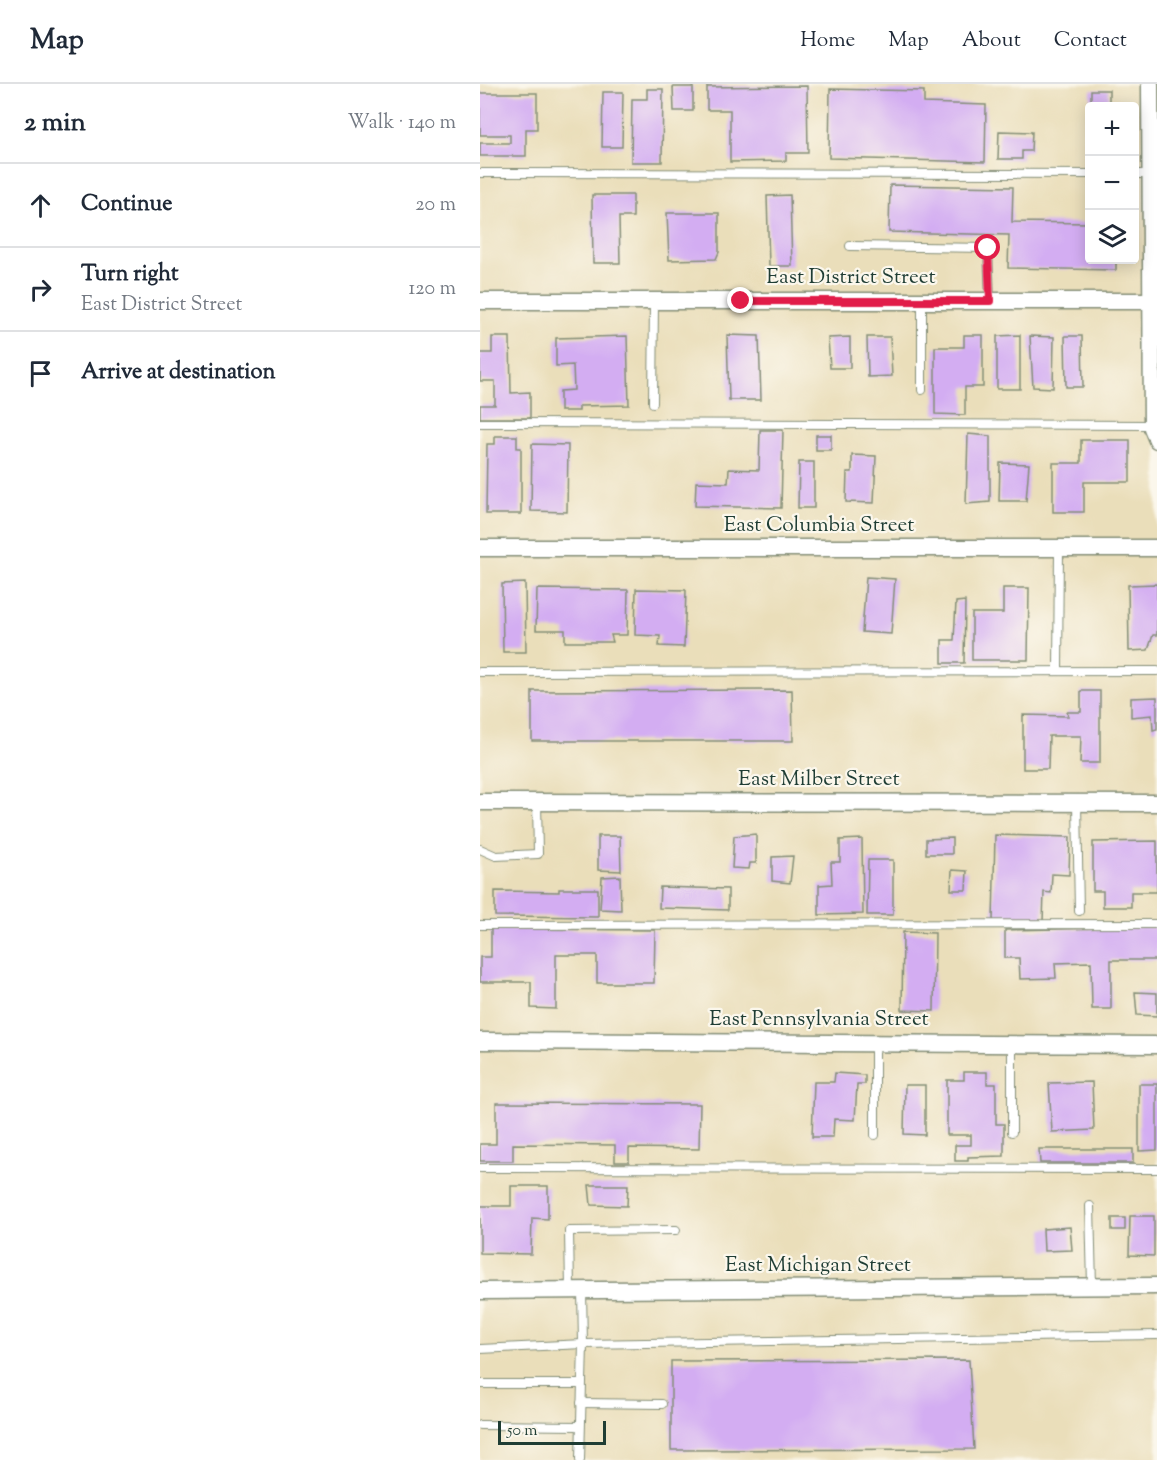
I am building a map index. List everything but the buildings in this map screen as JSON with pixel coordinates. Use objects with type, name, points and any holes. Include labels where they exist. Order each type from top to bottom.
[{"type":"street","points":[[1150,84],[1142,174],[1151,302],[1155,433]]},
{"type":"street","name":"East District Street","points":[[480,301],[1151,302]]},
{"type":"street","name":"East Columbia Street","points":[[480,548],[1157,548]]},
{"type":"street","name":"East Milber Street","points":[[480,802],[1157,803]]},
{"type":"street","name":"East Pennsylvania Street","points":[[480,1041],[1157,1045]]},
{"type":"street","name":"East Michigan Street","points":[[480,1291],[1157,1286]]},
{"type":"lane","points":[[480,173],[1085,174]]},
{"type":"lane","points":[[850,246],[988,248],[990,301]]},
{"type":"lane","points":[[653,403],[654,301]]},
{"type":"lane","points":[[922,301],[922,390]]},
{"type":"lane","points":[[480,423],[1155,433]]},
{"type":"lane","points":[[1058,670],[1059,549]]},
{"type":"lane","points":[[480,672],[1157,671]]},
{"type":"lane","points":[[480,849],[496,856],[538,854],[537,802]]},
{"type":"lane","points":[[1077,803],[1079,911]]},
{"type":"lane","points":[[480,925],[1157,924]]},
{"type":"lane","points":[[875,1043],[875,1135]]},
{"type":"lane","points":[[1012,1044],[1012,1132]]},
{"type":"lane","points":[[480,1168],[1157,1169]]},
{"type":"lane","points":[[1090,1206],[1092,1286]]},
{"type":"lane","points":[[580,1460],[584,1344],[569,1231],[676,1230]]},
{"type":"lane","points":[[480,1349],[584,1344],[1157,1335]]},
{"type":"lane","points":[[480,1384],[581,1384]]},
{"type":"lane","points":[[581,1403],[662,1404]]},
{"type":"lane","points":[[480,1425],[580,1426]]},
{"type":"route","points":[[741,301],[990,301],[988,248]]}]
